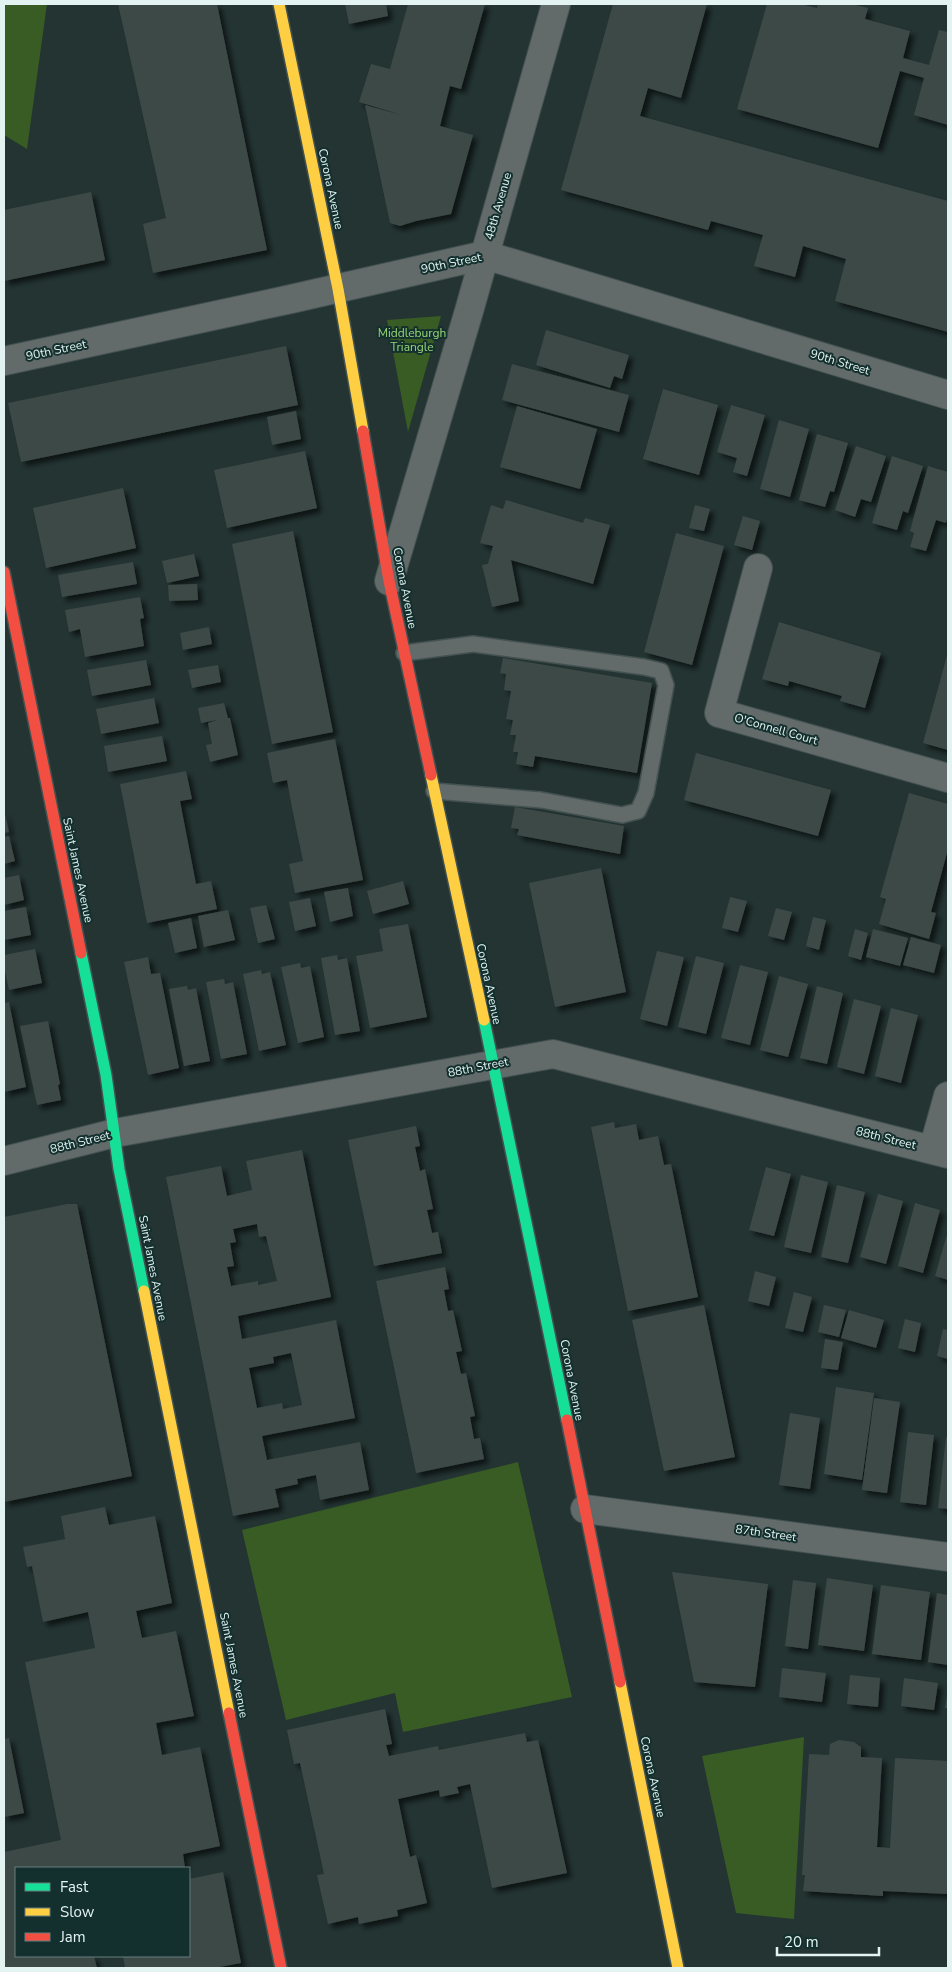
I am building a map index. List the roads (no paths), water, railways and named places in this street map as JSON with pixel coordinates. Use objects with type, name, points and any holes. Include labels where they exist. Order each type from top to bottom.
[{"type":"street","name":"Corona Avenue","points":[[279,4],[338,289],[389,581],[508,1133],[678,1968]]},
{"type":"street","name":"48th Avenue","points":[[389,581],[485,255],[556,4]]},
{"type":"street","name":"90th Street","points":[[4,361],[338,289],[485,255],[948,395]]},
{"type":"street","name":"O'Connell Court","points":[[758,568],[719,712],[948,778]]},
{"type":"street","name":"Saint James Avenue","points":[[4,572],[106,1075],[121,1178],[281,1968]]},
{"type":"street","name":"88th Street","points":[[4,1161],[115,1133],[553,1054],[941,1152]]},
{"type":"street","points":[[941,1152],[948,1096]]},
{"type":"street","name":"87th Street","points":[[585,1509],[948,1557]]},
{"type":"lane","points":[[404,653],[473,644],[644,667],[661,671],[666,685],[646,793],[638,811],[622,815],[540,800],[434,791]]},
{"type":"park label","name":"Middleburgh Triangle","points":[[412,340]]}]
